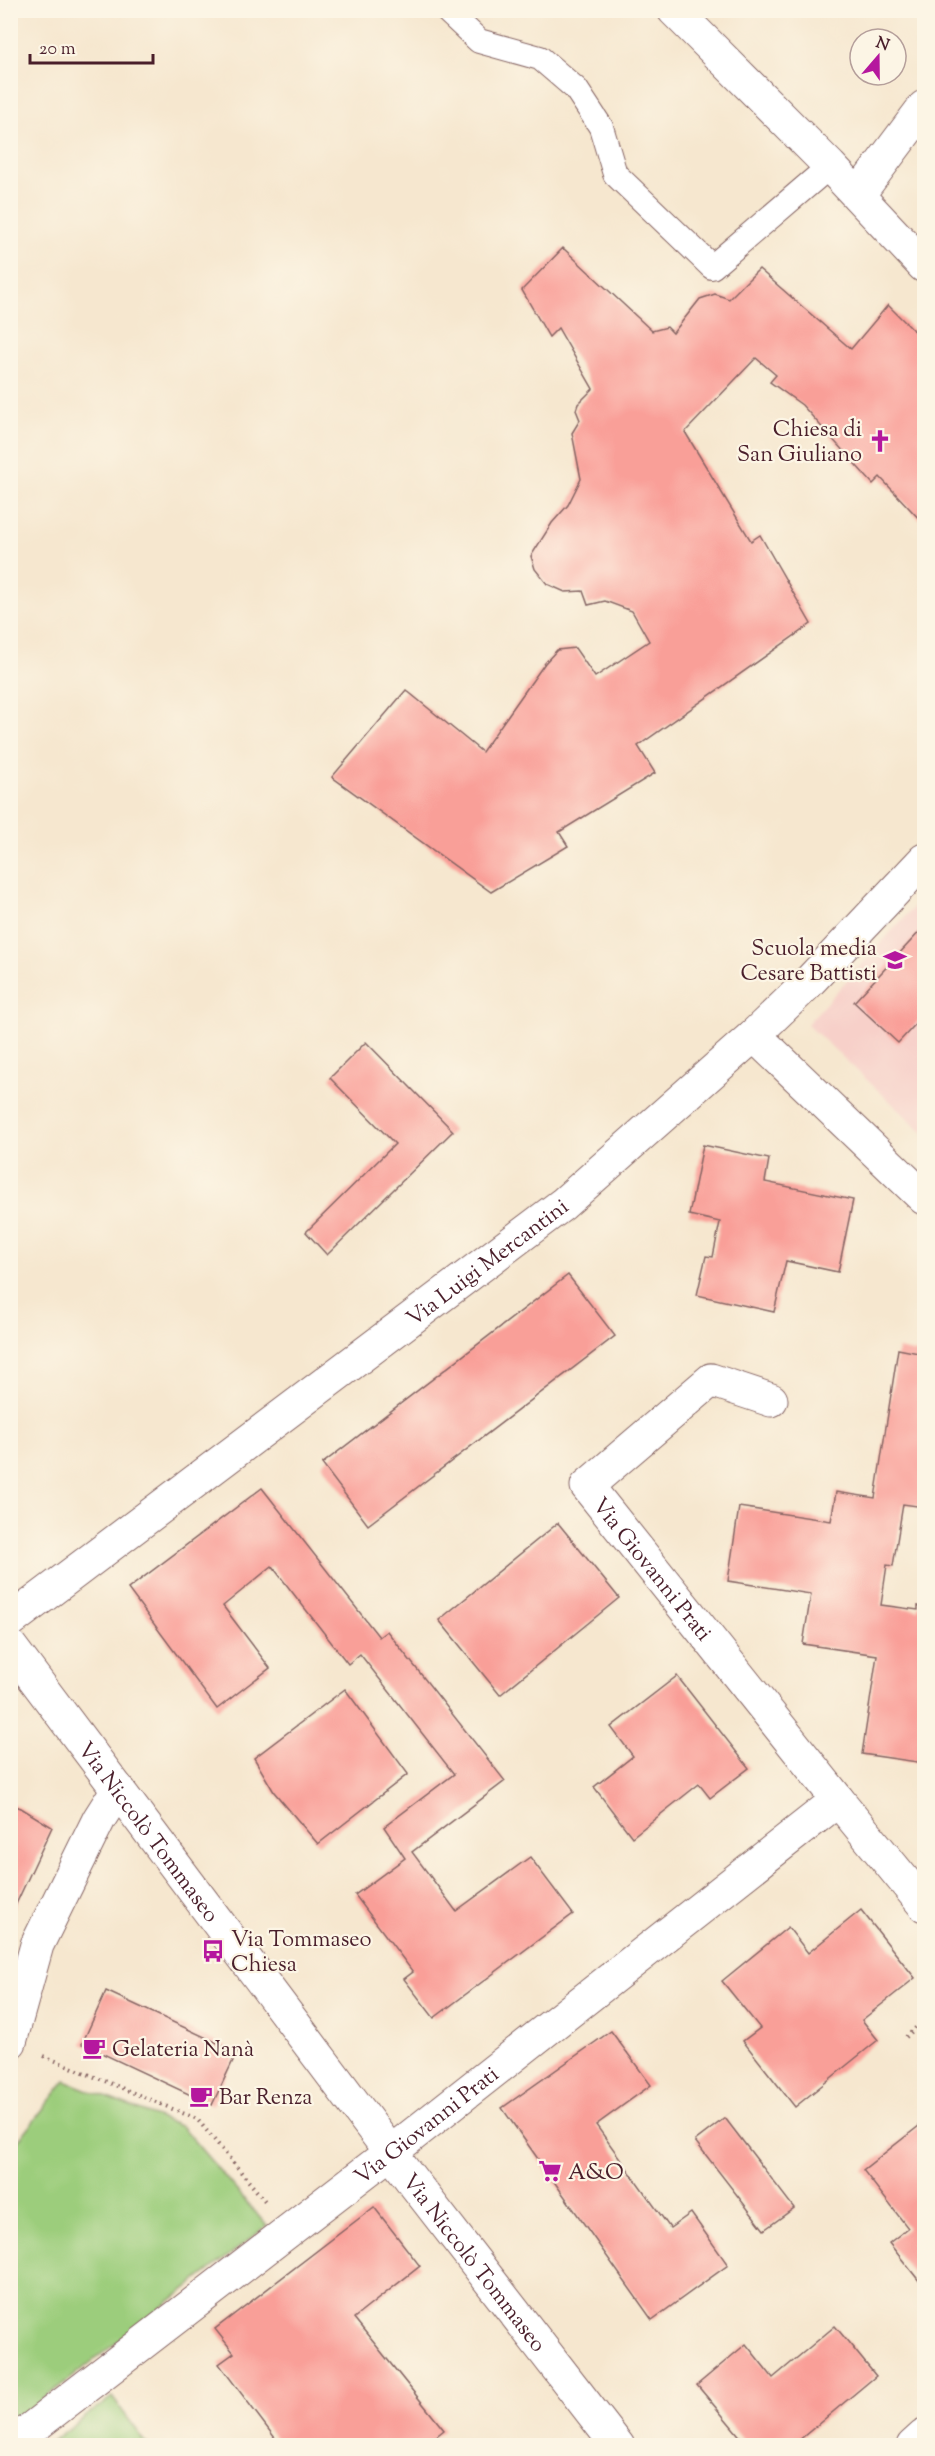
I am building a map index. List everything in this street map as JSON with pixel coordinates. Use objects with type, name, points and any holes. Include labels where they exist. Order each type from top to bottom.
[{"type":"street","points":[[674,10],[830,166],[924,266]]},
{"type":"street","points":[[858,195],[924,107]]},
{"type":"street","name":"Via Luigi Mercantini","points":[[10,1621],[563,1204],[754,1035],[805,986],[924,860]]},
{"type":"street","points":[[754,1035],[924,1198]]},
{"type":"street","name":"Via Giovanni Prati","points":[[771,1401],[711,1380],[587,1486],[924,1905]]},
{"type":"street","name":"Via Niccolò Tommaseo","points":[[10,1646],[391,2152],[618,2445]]},
{"type":"street","points":[[10,2042],[37,1945],[99,1819],[118,1789]]},
{"type":"street","name":"Via Giovanni Prati","points":[[10,2445],[391,2152],[838,1800]]},
{"type":"street","points":[[913,2445],[924,2436]]},
{"type":"lane","points":[[446,10],[479,40],[540,58],[576,89],[601,127],[615,174],[712,267],[830,166]]},
{"type":"path","points":[[906,2037],[924,2020]]},
{"type":"path","points":[[43,2056],[197,2119],[289,2230]]},
{"type":"shaded area","name":"Scuola media Cesare Battisti","points":[[924,896],[924,1133],[807,1024]]},
{"type":"green space","points":[[65,2081],[182,2127],[267,2226],[11,2424],[11,2150]]},
{"type":"green space","points":[[112,2397],[148,2445],[47,2445]]},
{"type":"building","points":[[563,248],[652,331],[667,327],[673,333],[700,299],[715,294],[729,299],[759,269],[851,349],[888,305],[924,341],[924,524],[880,477],[873,484],[802,405],[770,382],[776,375],[756,358],[685,432],[751,541],[760,535],[811,624],[638,746],[655,773],[559,832],[568,846],[491,892],[332,777],[406,690],[482,752],[545,663],[557,650],[575,648],[595,677],[649,641],[632,611],[605,601],[588,605],[583,591],[565,592],[547,584],[535,569],[531,556],[552,523],[568,505],[581,479],[572,433],[580,420],[576,410],[578,404],[593,389],[558,328],[549,337],[522,290]]},
{"type":"building","points":[[924,927],[924,1015],[898,1043],[854,1002]]},
{"type":"building","points":[[366,1042],[453,1131],[327,1255],[306,1232],[395,1144],[330,1078]]},
{"type":"building","points":[[703,1145],[769,1159],[765,1182],[853,1200],[838,1272],[786,1261],[774,1312],[697,1295],[706,1256],[713,1257],[720,1222],[689,1215]]},
{"type":"building","points":[[568,1275],[615,1336],[368,1525],[322,1464]]},
{"type":"building","points":[[898,1349],[924,1354],[924,1507],[903,1504],[893,1566],[887,1565],[881,1605],[918,1610],[918,1606],[924,1607],[924,1763],[862,1754],[877,1655],[803,1644],[811,1594],[728,1581],[739,1507],[831,1521],[836,1492],[875,1498]]},
{"type":"building","points":[[262,1488],[379,1637],[387,1631],[505,1781],[412,1852],[456,1911],[530,1857],[573,1914],[434,2018],[404,1979],[413,1972],[355,1895],[405,1858],[384,1827],[454,1774],[360,1654],[348,1664],[272,1566],[223,1606],[270,1668],[217,1709],[128,1589]]},
{"type":"building","points":[[558,1523],[619,1598],[500,1695],[439,1620]]},
{"type":"building","points":[[677,1676],[749,1768],[710,1798],[699,1784],[632,1837],[594,1787],[633,1756],[611,1727]]},
{"type":"building","points":[[345,1689],[408,1774],[318,1844],[274,1792],[254,1758]]},
{"type":"building","points":[[10,1804],[52,1827],[10,1917]]},
{"type":"building","points":[[861,1910],[915,1978],[862,2020],[878,2040],[795,2107],[743,2041],[760,2028],[722,1981],[788,1927],[808,1953]]},
{"type":"building","points":[[106,1991],[237,2052],[212,2105],[82,2044]]},
{"type":"building","points":[[611,2031],[651,2085],[596,2125],[670,2228],[691,2213],[728,2265],[652,2320],[502,2108]]},
{"type":"building","points":[[725,2118],[794,2208],[764,2230],[695,2141]]},
{"type":"building","points":[[924,2122],[924,2287],[889,2243],[908,2228],[863,2170]]},
{"type":"building","points":[[374,2207],[420,2266],[354,2318],[444,2430],[424,2446],[281,2446],[219,2364],[234,2353],[215,2329]]},
{"type":"building","points":[[835,2326],[876,2376],[792,2446],[748,2446],[697,2385],[746,2344],[773,2378]]},
{"type":"place","name":"Chiesa di San Giuliano","points":[[880,441]]},
{"type":"place","name":"Scuola media Cesare Battisti","points":[[895,960]]},
{"type":"place","name":"Via Tommaseo Chiesa","points":[[213,1951]]},
{"type":"place","name":"Gelateria Nanà","points":[[94,2048]]},
{"type":"place","name":"Bar Renza","points":[[201,2096]]},
{"type":"place","name":"A&O","points":[[550,2171]]}]
